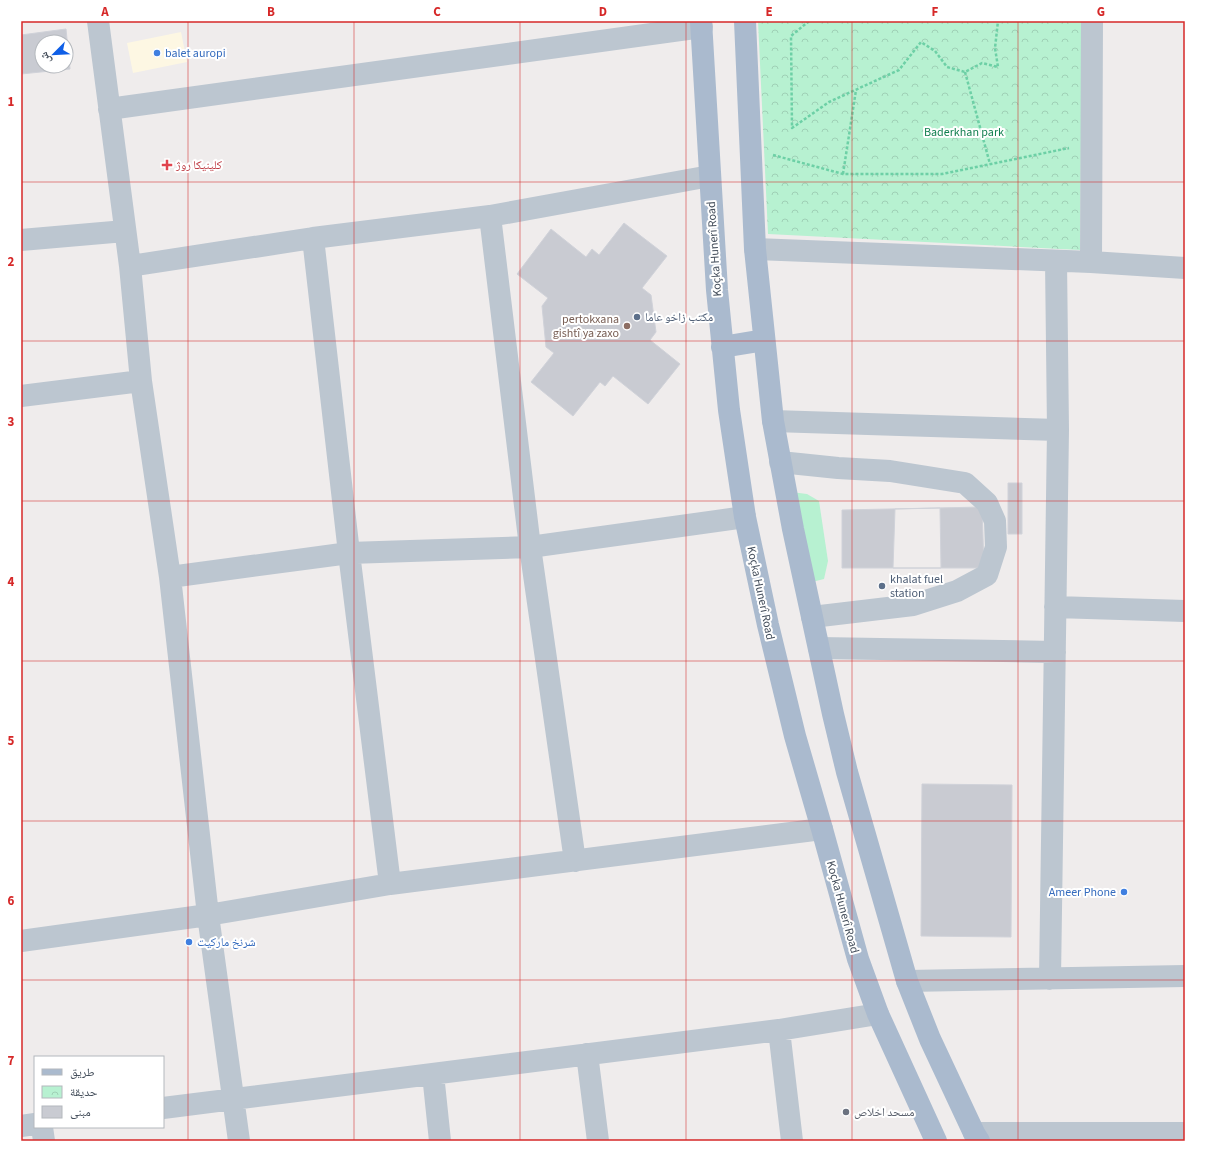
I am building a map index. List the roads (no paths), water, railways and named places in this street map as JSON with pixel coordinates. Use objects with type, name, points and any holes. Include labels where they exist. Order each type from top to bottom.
[{"type":"main road","points":[[745,21],[755,248],[773,421],[793,529],[847,772],[907,981],[930,1039],[977,1137]]},
{"type":"main road","name":"Koçka Hunerî Road","points":[[701,24],[717,290],[722,347],[729,410],[745,518],[768,626],[795,736],[858,959],[878,1014],[936,1141]]},
{"type":"main road","points":[[722,347],[764,340]]},
{"type":"street","points":[[98,21],[130,266],[141,381],[170,577],[208,915],[239,1141]]},
{"type":"street","points":[[1090,262],[1092,21]]},
{"type":"street","points":[[110,109],[701,24]]},
{"type":"street","points":[[130,266],[313,238],[490,216],[710,176]]},
{"type":"street","points":[[490,216],[530,547],[575,861]]},
{"type":"street","points":[[21,240],[125,231]]},
{"type":"street","points":[[313,238],[349,553],[390,884]]},
{"type":"street","points":[[755,248],[1090,262],[1185,268]]},
{"type":"street","points":[[1050,979],[1058,430],[1056,261]]},
{"type":"street","points":[[21,396],[141,381]]},
{"type":"street","points":[[773,421],[1058,430]]},
{"type":"street","points":[[780,462],[890,472],[965,483],[987,503],[995,521],[996,547],[987,575],[957,591],[913,605],[812,617]]},
{"type":"street","points":[[170,577],[349,553],[530,547],[745,518]]},
{"type":"street","points":[[1055,607],[1185,611]]},
{"type":"street","points":[[819,648],[1055,652]]},
{"type":"street","points":[[21,941],[208,915],[390,884],[822,829]]},
{"type":"street","points":[[907,981],[1185,976]]},
{"type":"street","points":[[164,1108],[779,1030],[878,1014]]},
{"type":"street","points":[[779,1030],[792,1141]]},
{"type":"street","points":[[587,1054],[598,1141]]},
{"type":"street","points":[[433,1074],[440,1141]]},
{"type":"street","points":[[21,1126],[34,1124]]},
{"type":"street","points":[[42,1128],[44,1141]]},
{"type":"street","points":[[977,1137],[1185,1133]]},
{"type":"place","name":"balet auropi","points":[[157,53]]},
{"type":"place","name":"كلينيكا روژ","points":[[167,165]]},
{"type":"place","name":"مكتب زاخو عاما","points":[[637,317]]},
{"type":"place","name":"pertokxana gishtî ya zaxo","points":[[627,326]]},
{"type":"place","name":"khalat fuel station","points":[[882,586]]},
{"type":"place","name":"Ameer Phone","points":[[1124,892]]},
{"type":"place","name":"شرنخ ماركيت","points":[[189,942]]},
{"type":"place","name":"مسحد اخلاص","points":[[846,1112]]},
{"type":"park label","name":"Baderkhan park","points":[[964,132]]}]
